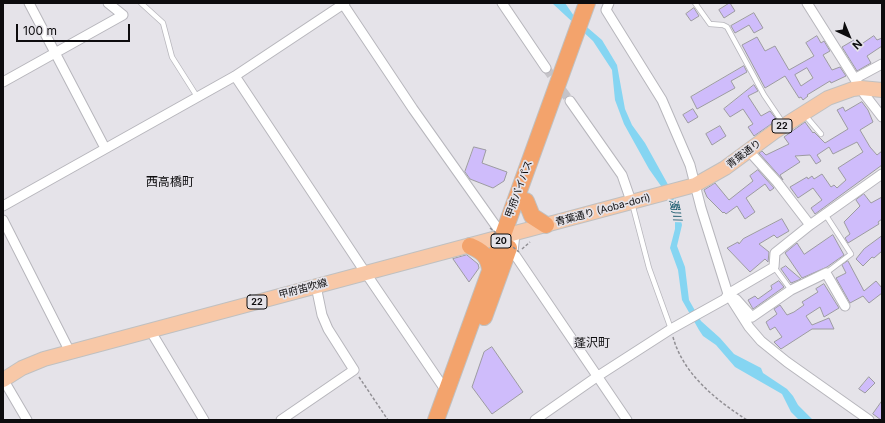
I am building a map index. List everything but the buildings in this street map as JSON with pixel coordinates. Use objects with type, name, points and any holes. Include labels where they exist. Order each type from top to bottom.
[{"type":"highway","name":"甲府バイパス","points":[[447,420],[502,232],[526,201],[569,67],[587,3]]},
{"type":"highway","name":"甲府バイパス","points":[[436,420],[502,232],[569,67],[598,3]]},
{"type":"highway","points":[[526,201],[532,216],[546,225]]},
{"type":"highway","points":[[470,246],[478,249],[488,259],[490,269]]},
{"type":"main road","name":"青葉通り","points":[[693,186],[725,168],[748,150],[803,112],[840,92],[859,83],[882,90]]},
{"type":"main road","name":"青葉通り (Aoba-dori)","points":[[502,232],[546,225],[693,186]]},
{"type":"main road","name":"甲府笛吹線","points":[[3,379],[22,368],[44,359],[364,272],[470,246],[502,232]]},
{"type":"street","points":[[29,3],[105,148]]},
{"type":"street","points":[[3,82],[123,15],[108,3]]},
{"type":"street","points":[[502,3],[546,68]]},
{"type":"street","points":[[609,3],[606,10],[662,100],[690,165],[693,186],[728,297],[749,327],[761,341],[869,420]]},
{"type":"street","points":[[807,3],[882,117]]},
{"type":"street","points":[[3,206],[105,148],[198,98],[235,76],[344,4],[413,109],[502,232],[513,252],[627,420]]},
{"type":"street","points":[[859,83],[882,64]]},
{"type":"street","points":[[235,76],[364,272],[446,391]]},
{"type":"street","points":[[570,101],[622,175],[633,201]]},
{"type":"street","points":[[748,150],[777,182],[810,225]]},
{"type":"street","points":[[535,420],[598,376],[673,328],[728,297],[774,267],[775,253],[810,225],[882,174]]},
{"type":"street","points":[[3,220],[70,352]]},
{"type":"street","points":[[728,297],[737,299],[752,316],[791,290],[826,272],[845,306]]},
{"type":"street","points":[[281,420],[354,370],[328,330],[322,315],[316,286]]},
{"type":"street","points":[[150,330],[204,420]]},
{"type":"street","points":[[3,379],[27,420]]},
{"type":"lane","points":[[141,3],[163,23],[172,57],[198,98]]},
{"type":"lane","points":[[695,3],[710,24],[723,25],[727,27],[764,96],[784,125]]},
{"type":"lane","points":[[803,112],[821,134]]},
{"type":"lane","points":[[633,201],[649,268],[673,328]]},
{"type":"lane","points":[[825,214],[851,254],[826,272]]},
{"type":"lane","points":[[774,267],[791,290]]},
{"type":"path","points":[[502,232],[519,252],[530,242]]},
{"type":"path","points":[[673,328],[680,354],[687,367],[719,402],[747,420]]},
{"type":"path","points":[[354,370],[388,420]]},
{"type":"water","name":"濁川","points":[[552,3],[565,3],[574,16],[602,40],[617,65],[625,109],[632,125],[645,143],[676,199],[682,225],[677,246],[685,267],[689,300],[701,321],[720,338],[734,354],[761,368],[763,373],[787,389],[798,405],[813,420],[799,420],[791,412],[782,394],[735,367],[716,345],[703,336],[699,330],[682,300],[678,270],[670,248],[675,229],[675,221],[670,204],[624,124],[615,100],[612,70],[593,41]]},
{"type":"tunnel","points":[[546,68],[570,101]]},
{"type":"district","name":"西高橋町","points":[[170,182]]},
{"type":"district","name":"蓬沢町","points":[[592,343]]}]
